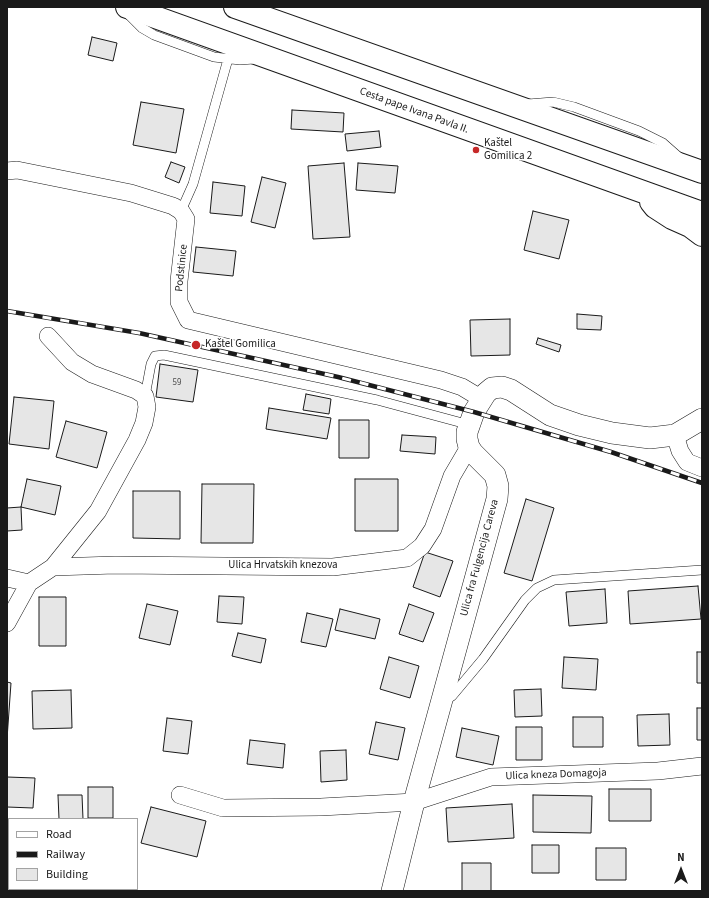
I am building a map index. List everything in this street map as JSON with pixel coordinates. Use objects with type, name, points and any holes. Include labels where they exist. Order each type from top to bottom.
[{"type":"main road","name":"Cesta pape Ivana Pavla II.","points":[[127,7],[702,213]]},
{"type":"main road","points":[[235,7],[694,169]]},
{"type":"main road","points":[[643,192],[655,207],[702,235]]},
{"type":"street","points":[[7,171],[17,170],[131,193],[173,206],[181,211]]},
{"type":"street","name":"Podstinice","points":[[181,211],[186,219],[178,302],[188,320],[440,380],[462,388],[482,398]]},
{"type":"street","points":[[7,623],[29,583],[53,567],[98,511],[121,471],[144,423],[147,407],[145,396],[136,390],[92,374],[72,362],[48,336]]},
{"type":"street","points":[[469,447],[467,432],[474,412],[486,392],[492,388],[502,388],[520,394],[550,415],[579,425],[612,433],[650,438],[675,435],[702,420]]},
{"type":"street","points":[[675,435],[680,451],[687,462],[702,468]]},
{"type":"street","name":"Ulica Hrvatskih knezova","points":[[53,567],[115,565],[333,567],[407,558],[422,546],[433,529],[452,476],[469,447]]},
{"type":"street","name":"Ulica fra Fulgencija Careva","points":[[392,891],[414,802],[497,499],[498,486],[495,475],[469,447]]},
{"type":"street","points":[[7,578],[29,583]]},
{"type":"street","name":"Ulica kneza Domagoja","points":[[180,796],[223,808],[321,807],[414,802],[491,778],[658,770],[702,766]]},
{"type":"lane","points":[[123,7],[131,18],[154,35],[214,57],[240,60],[267,58]]},
{"type":"lane","points":[[181,211],[193,184],[228,59]]},
{"type":"lane","points":[[145,396],[151,364],[155,356],[164,355],[377,400],[470,425]]},
{"type":"lane","points":[[441,702],[452,696],[479,664],[524,600],[537,588],[554,580],[702,570]]},
{"type":"building","points":[[92,37],[117,43],[113,61],[88,55]]},
{"type":"building","points":[[141,102],[184,109],[176,153],[133,145]]},
{"type":"building","points":[[292,110],[344,113],[343,132],[291,129]]},
{"type":"building","points":[[379,131],[381,147],[347,151],[345,134]]},
{"type":"building","points":[[171,162],[185,167],[179,183],[165,177]]},
{"type":"building","points":[[344,163],[350,237],[313,239],[308,166]]},
{"type":"building","points":[[358,163],[398,166],[395,193],[356,190]]},
{"type":"building","points":[[262,177],[286,183],[275,228],[251,222]]},
{"type":"building","points":[[213,182],[245,186],[242,216],[210,213]]},
{"type":"building","points":[[533,211],[569,220],[559,259],[524,250]]},
{"type":"building","points":[[196,247],[236,251],[233,276],[193,272]]},
{"type":"building","points":[[577,314],[602,316],[601,330],[577,329]]},
{"type":"building","points":[[510,319],[510,355],[471,356],[470,320]]},
{"type":"building","points":[[538,338],[561,345],[559,352],[536,344]]},
{"type":"building","points":[[160,364],[198,370],[193,402],[156,397]]},
{"type":"building","points":[[306,394],[331,399],[329,414],[303,410]]},
{"type":"building","points":[[14,397],[54,401],[49,449],[9,444]]},
{"type":"building","points":[[269,408],[331,418],[327,439],[266,429]]},
{"type":"building","points":[[339,420],[369,420],[369,458],[339,458]]},
{"type":"building","points":[[66,421],[107,432],[97,468],[56,457]]},
{"type":"building","points":[[402,435],[436,437],[435,454],[400,451]]},
{"type":"building","points":[[27,479],[61,486],[55,515],[21,507]]},
{"type":"building","points":[[355,479],[398,479],[398,531],[355,531]]},
{"type":"building","points":[[202,484],[254,484],[253,543],[201,543]]},
{"type":"building","points":[[133,491],[180,491],[180,539],[133,538]]},
{"type":"building","points":[[526,499],[554,508],[532,581],[504,573]]},
{"type":"building","points":[[21,507],[22,530],[7,531],[7,508]]},
{"type":"building","points":[[425,552],[453,561],[440,597],[413,587]]},
{"type":"building","points":[[698,586],[701,619],[630,624],[628,591]]},
{"type":"building","points":[[605,589],[607,623],[569,626],[566,592]]},
{"type":"building","points":[[219,596],[244,597],[242,624],[217,622]]},
{"type":"building","points":[[39,597],[66,597],[66,646],[39,646]]},
{"type":"building","points":[[147,604],[178,611],[170,645],[139,638]]},
{"type":"building","points":[[409,604],[434,613],[423,642],[399,634]]},
{"type":"building","points":[[340,609],[380,619],[375,639],[335,630]]},
{"type":"building","points":[[307,613],[333,619],[326,647],[301,642]]},
{"type":"building","points":[[238,633],[266,639],[261,663],[232,656]]},
{"type":"building","points":[[697,652],[702,652],[702,683],[697,683]]},
{"type":"building","points":[[389,657],[419,666],[410,698],[380,689]]},
{"type":"building","points":[[564,657],[598,659],[596,690],[562,688]]},
{"type":"building","points":[[7,682],[11,683],[7,739]]},
{"type":"building","points":[[541,689],[542,716],[515,717],[514,690]]},
{"type":"building","points":[[71,690],[72,728],[33,729],[32,691]]},
{"type":"building","points":[[697,708],[702,708],[702,740],[697,740]]},
{"type":"building","points":[[669,714],[670,745],[638,746],[637,715]]},
{"type":"building","points":[[573,717],[603,717],[603,747],[573,747]]},
{"type":"building","points":[[167,718],[192,721],[188,754],[163,751]]},
{"type":"building","points":[[376,722],[405,728],[398,760],[369,754]]},
{"type":"building","points":[[516,727],[542,727],[542,760],[516,760]]},
{"type":"building","points":[[462,728],[499,736],[493,765],[456,757]]},
{"type":"building","points":[[250,740],[285,744],[283,768],[247,764]]},
{"type":"building","points":[[346,750],[347,780],[321,782],[320,751]]},
{"type":"building","points":[[7,777],[35,778],[33,808],[7,807]]},
{"type":"building","points":[[88,787],[113,787],[113,818],[88,818]]},
{"type":"building","points":[[609,789],[651,789],[651,821],[609,821]]},
{"type":"building","points":[[58,795],[82,795],[83,818],[59,818]]},
{"type":"building","points":[[533,795],[592,796],[591,833],[533,832]]},
{"type":"building","points":[[512,804],[514,838],[448,842],[446,808]]},
{"type":"building","points":[[151,807],[206,821],[197,857],[141,843]]},
{"type":"building","points":[[532,845],[559,845],[559,873],[532,873]]},
{"type":"building","points":[[7,848],[8,848],[8,878]]},
{"type":"building","points":[[596,848],[626,848],[626,880],[596,880]]},
{"type":"building","points":[[462,863],[491,863],[491,891],[462,891]]},
{"type":"railway","points":[[7,311],[139,333],[338,377],[474,412],[611,452],[702,483]]},
{"type":"place","name":"Kaštel Gomilica 2","points":[[476,150]]},
{"type":"place","name":"Kaštel Gomilica","points":[[196,345]]}]
